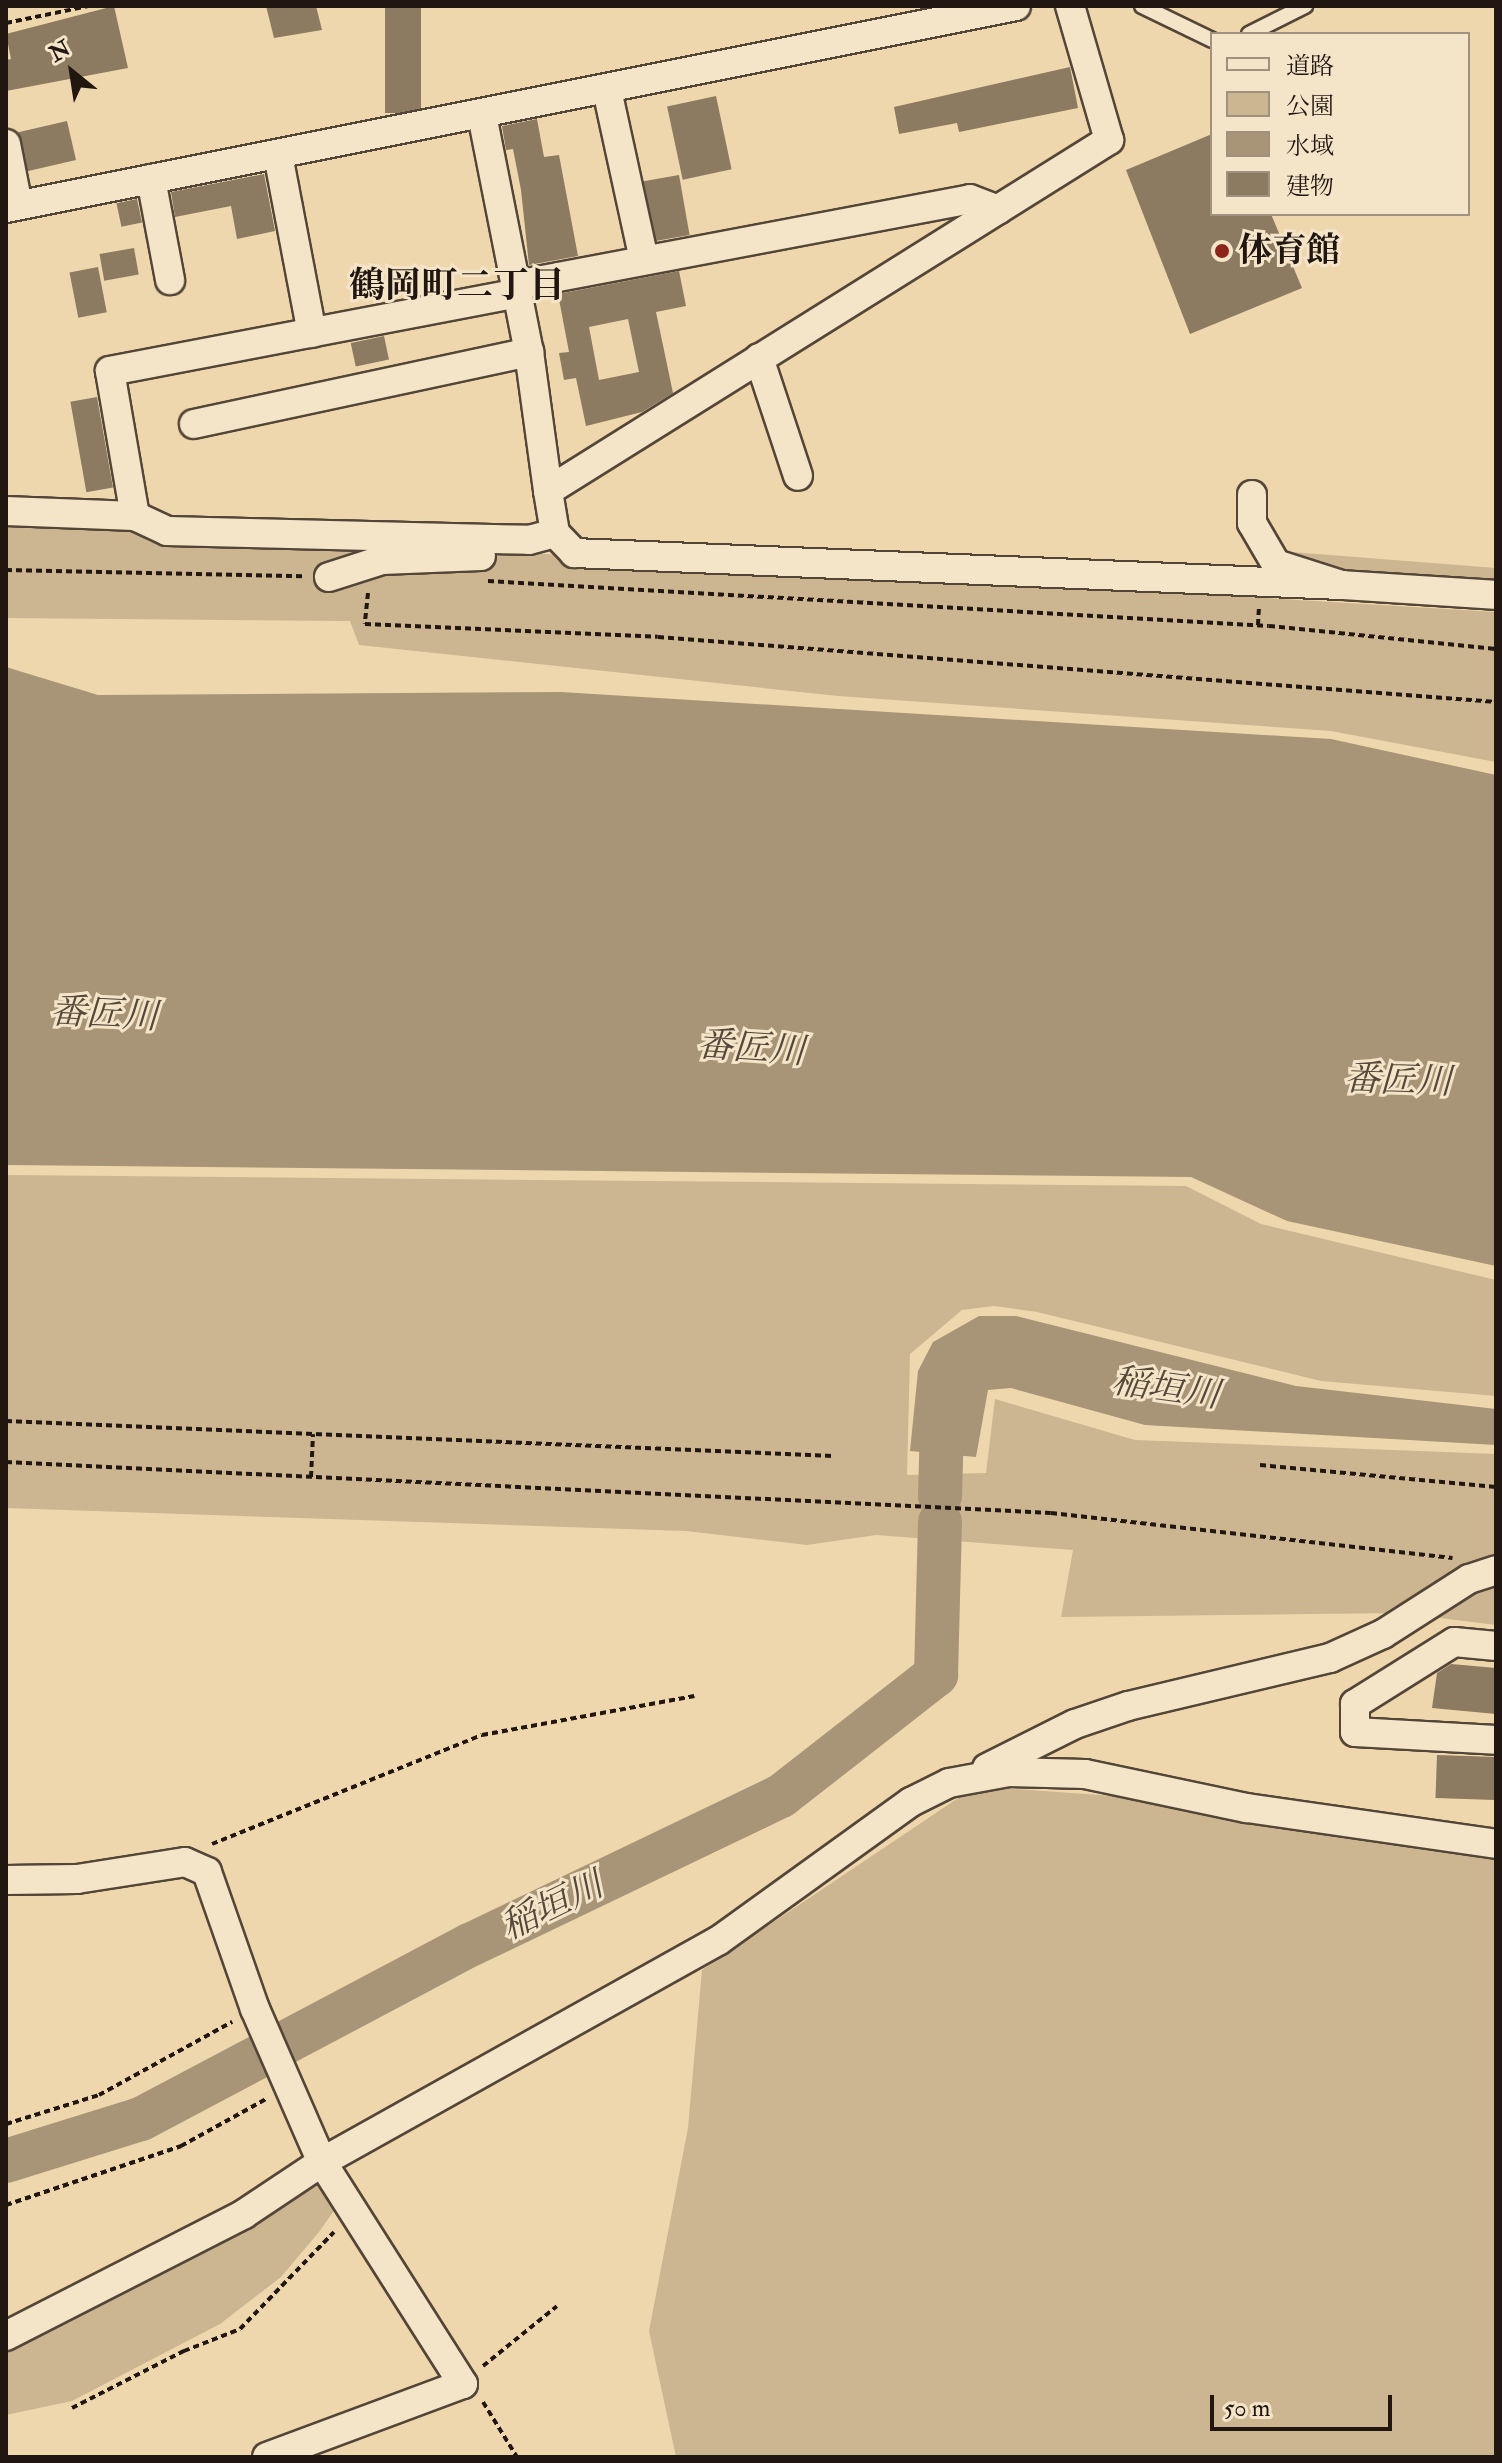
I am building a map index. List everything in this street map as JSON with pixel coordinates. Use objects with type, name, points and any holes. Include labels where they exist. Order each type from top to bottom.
[{"type":"street","points":[[6,144],[12,207],[1016,6]]},
{"type":"street","points":[[548,491],[1109,140],[1070,6]]},
{"type":"street","points":[[607,90],[644,260]]},
{"type":"street","points":[[482,115],[529,352],[548,491],[564,543]]},
{"type":"street","points":[[278,155],[312,333]]},
{"type":"street","points":[[151,179],[170,280]]},
{"type":"street","points":[[135,516],[110,371],[312,333],[644,260],[970,199],[998,210]]},
{"type":"street","points":[[194,424],[529,352]]},
{"type":"street","points":[[759,358],[798,476]]},
{"type":"street","points":[[1252,495],[1252,523],[1276,564],[1342,585]]},
{"type":"street","points":[[6,511],[135,516],[167,531],[529,540],[1496,595]]},
{"type":"street","points":[[329,577],[382,560],[564,543]]},
{"type":"street","points":[[6,2336],[204,2236],[322,2162],[718,1941],[911,1802],[1075,1724],[1128,1706],[1330,1658],[1383,1634],[1456,1585],[1496,1570]]},
{"type":"street","points":[[1496,1646],[1454,1642],[1355,1704],[1355,1732],[1496,1740]]},
{"type":"street","points":[[969,1777],[1042,1770],[1085,1774],[1247,1808],[1496,1844]]},
{"type":"street","points":[[6,1880],[77,1879],[185,1862],[207,1872],[256,2010],[322,2162],[463,2384],[267,2457]]},
{"type":"lane","points":[[1142,6],[1210,39]]},
{"type":"lane","points":[[1253,32],[1305,6]]},
{"type":"path","points":[[6,23],[89,6]]},
{"type":"path","points":[[6,570],[329,577]]},
{"type":"path","points":[[369,578],[365,624],[658,637],[1496,702]]},
{"type":"path","points":[[480,581],[1269,626],[1496,649]]},
{"type":"path","points":[[6,1421],[833,1456]]},
{"type":"path","points":[[311,1477],[313,1434]]},
{"type":"path","points":[[6,1462],[1051,1513],[1464,1560]]},
{"type":"path","points":[[1260,1465],[1496,1487]]},
{"type":"path","points":[[196,1867],[202,1848],[482,1735],[694,1696]]},
{"type":"path","points":[[6,2124],[99,2095],[256,2010]]},
{"type":"path","points":[[6,2205],[181,2146],[288,2086]]},
{"type":"path","points":[[72,2408],[184,2351],[240,2329],[354,2212]]},
{"type":"path","points":[[517,2457],[489,2408],[463,2384],[557,2306]]},
{"type":"green space","points":[[6,521],[1496,612],[1496,762],[1331,731],[838,696],[359,645],[350,621],[6,618]]},
{"type":"green space","points":[[1279,551],[1496,568],[1496,586],[1348,574]]},
{"type":"green space","points":[[6,1175],[1186,1186],[1261,1224],[1496,1280],[1496,1396],[1321,1381],[1037,1312],[994,1306],[962,1310],[910,1354],[907,1475],[986,1473],[995,1399],[1135,1440],[1496,1454],[1496,1625],[1400,1613],[1061,1617],[1073,1550],[876,1535],[807,1545],[686,1531],[6,1508]]},
{"type":"green space","points":[[976,1786],[1141,1798],[1496,1857],[1496,2457],[676,2457],[649,2331],[688,2128],[702,1970]]},
{"type":"green space","points":[[321,2179],[338,2205],[281,2277],[220,2324],[72,2401],[6,2415],[6,2348]]},
{"type":"water","name":"番匠川","points":[[6,667],[98,695],[561,692],[1331,739],[1496,775],[1496,1266],[1287,1221],[1191,1177],[6,1165]]},
{"type":"water","points":[[979,1316],[1016,1316],[1296,1386],[1496,1409],[1496,1445],[1145,1425],[1011,1388],[988,1390],[976,1457],[910,1451],[918,1371],[933,1342]]},
{"type":"building","points":[[114,6],[128,68],[6,91],[6,60],[11,59],[6,34]]},
{"type":"building","points":[[266,6],[316,6],[322,30],[274,38]]},
{"type":"building","points":[[385,6],[421,6],[421,113],[385,113]]},
{"type":"building","points":[[1070,67],[1078,108],[959,132],[957,123],[899,134],[894,107]]},
{"type":"building","points":[[716,96],[732,169],[683,180],[667,106]]},
{"type":"building","points":[[537,119],[544,157],[559,155],[578,256],[529,265],[521,190],[513,149],[506,150],[502,126]]},
{"type":"building","points":[[67,121],[76,160],[27,171],[18,132]]},
{"type":"building","name":"体育館","points":[[1210,135],[1210,216],[1272,216],[1302,288],[1190,334],[1126,170]]},
{"type":"building","points":[[264,174],[275,231],[237,239],[231,206],[175,217],[171,192]]},
{"type":"building","points":[[679,175],[690,235],[654,241],[644,181]]},
{"type":"building","points":[[137,199],[142,222],[121,227],[116,203]]},
{"type":"building","points":[[134,248],[139,275],[104,281],[100,254]]},
{"type":"building","points":[[98,267],[107,312],[78,318],[70,273]]},
{"type":"building","points":[[679,271],[686,306],[656,312],[673,393],[642,412],[586,426],[576,378],[564,380],[559,353],[569,352],[558,294]],"holes":[[[628,319],[639,372],[599,380],[589,327]]]},
{"type":"building","points":[[384,336],[389,359],[356,367],[351,343]]},
{"type":"building","points":[[97,397],[113,488],[86,492],[70,402]]},
{"type":"building","points":[[1451,1664],[1496,1668],[1496,1714],[1432,1708],[1437,1673]]},
{"type":"building","points":[[1437,1755],[1496,1757],[1494,1800],[1435,1798]]},
{"type":"waterway","name":"稲垣川","points":[[940,1496],[942,1423],[958,1399]]},
{"type":"waterway","name":"稲垣川","points":[[6,2161],[141,2119],[470,1945],[781,1796],[936,1675],[940,1522]]},
{"type":"place","name":"体育館","points":[[1222,251]]},
{"type":"district","name":"鶴岡町二丁目","points":[[457,286]]}]
